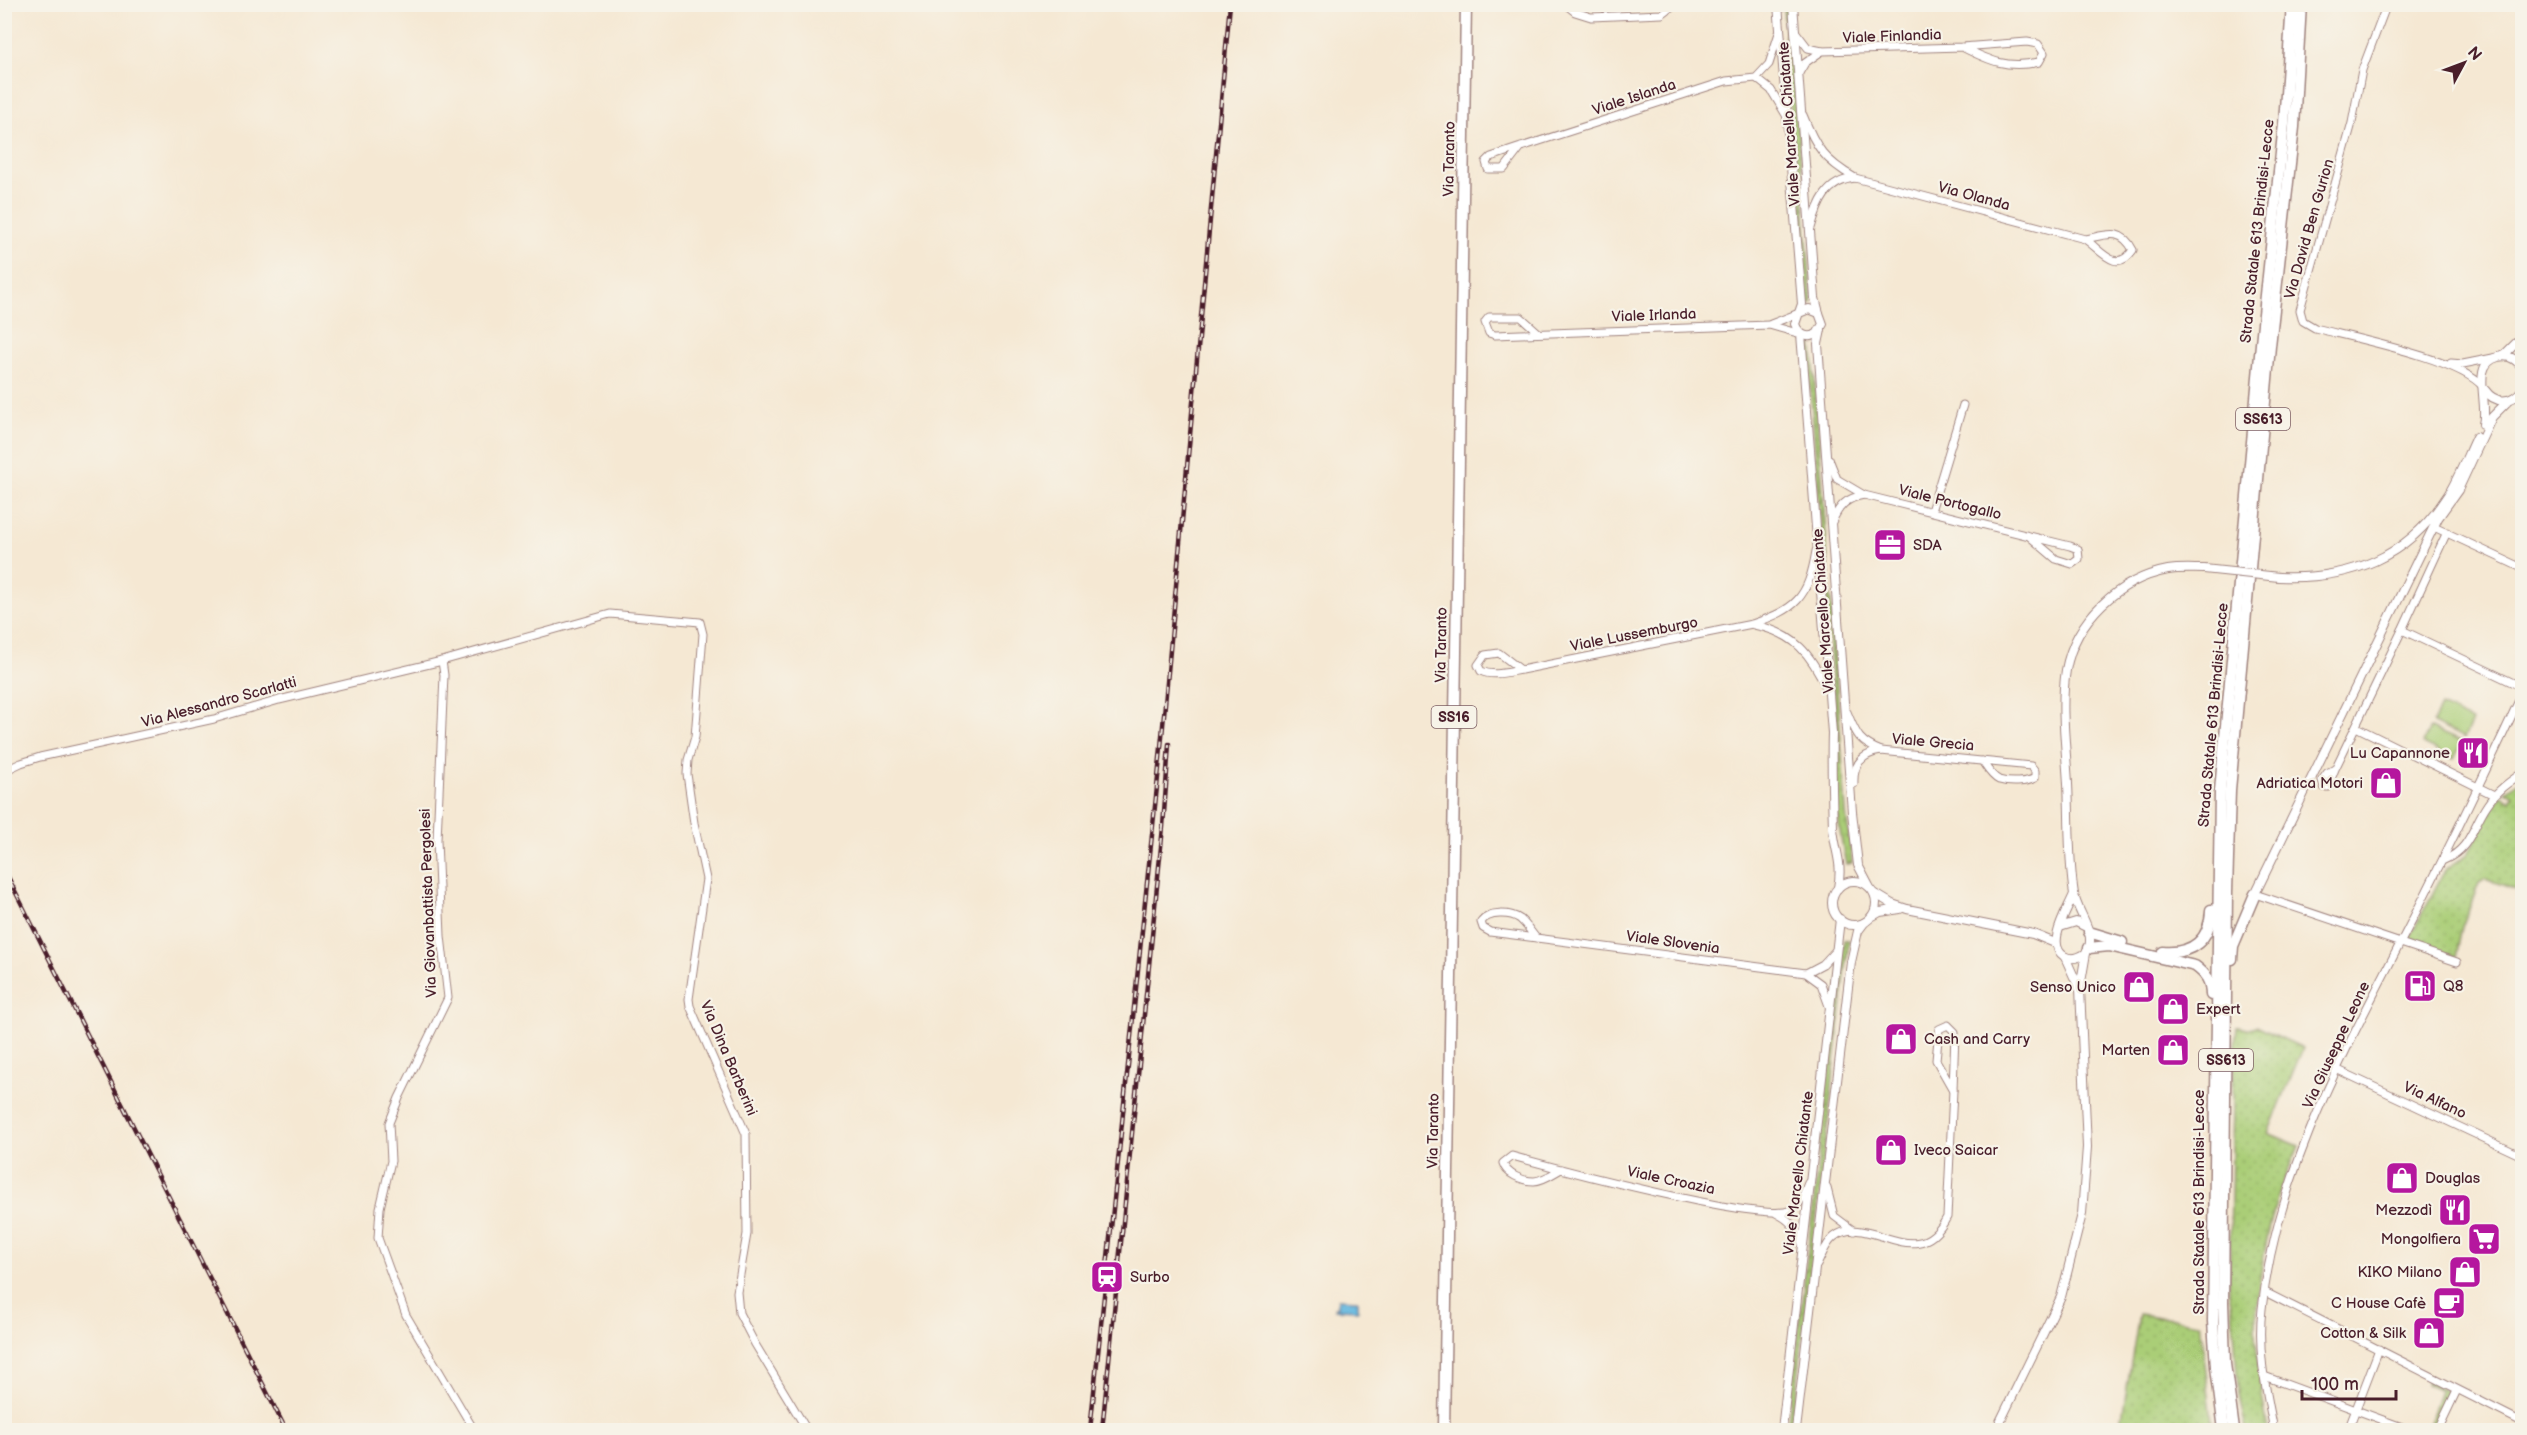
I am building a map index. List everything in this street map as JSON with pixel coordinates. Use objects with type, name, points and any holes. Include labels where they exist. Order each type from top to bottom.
[{"type":"main road","name":"Via Taranto","points":[[1444,1431],[1466,4]]},
{"type":"main road","name":"Strada Statale 613 Brindisi-Lecce","points":[[2222,1431],[2213,1321],[2220,791],[2262,333],[2284,124],[2292,4]]},
{"type":"main road","name":"Strada Statale 613 Brindisi-Lecce","points":[[2234,1431],[2225,1364],[2223,1302],[2230,790],[2270,346],[2294,127],[2301,4]]},
{"type":"main road","points":[[2087,930],[2162,952],[2181,953],[2195,945],[2205,935],[2210,921],[2212,864],[2219,841]]},
{"type":"main road","points":[[2226,1042],[2230,1031],[2233,945],[2255,894]]},
{"type":"main road","points":[[2088,951],[2109,946],[2179,961],[2195,966],[2204,972],[2211,985],[2210,1065],[2215,1086]]},
{"type":"main road","points":[[2223,1302],[2233,1396],[2242,1431]]},
{"type":"street","points":[[1565,4],[1575,12],[1591,16],[1662,14],[1676,4]]},
{"type":"street","name":"Viale Marcello Chiatante","points":[[1778,4],[1801,292],[1800,313],[1796,324],[1802,334],[1832,733],[1833,830],[1841,867],[1833,908],[1840,919],[1831,1014],[1782,1431]]},
{"type":"street","name":"Viale Marcello Chiatante","points":[[1793,4],[1815,298],[1822,318],[1818,344],[1852,812],[1858,865],[1871,890],[1876,906],[1858,931],[1851,962],[1797,1431]]},
{"type":"street","name":"Via David Ben Gurion","points":[[2387,4],[2362,70],[2352,123],[2300,310],[2303,321],[2315,328],[2442,362],[2465,372],[2483,387]]},
{"type":"street","points":[[1780,31],[1772,57],[1756,78],[1771,90],[1786,115]]},
{"type":"street","name":"Viale Finlandia","points":[[1796,31],[1808,48],[1822,51],[1962,47],[2027,42],[2038,44],[2043,53],[2039,62],[2020,66],[2001,63],[1962,47]]},
{"type":"street","name":"Viale Finlandia","points":[[1799,73],[1805,63],[1822,51]]},
{"type":"street","name":"Viale Islanda","points":[[1521,147],[1504,169],[1488,169],[1486,162],[1491,157],[1521,147],[1726,81],[1756,78]]},
{"type":"street","name":"Via Olanda","points":[[1802,111],[1821,152],[1837,168],[1855,178],[2085,239],[2109,258],[2119,261],[2128,257],[2133,250],[2128,239],[2115,233],[2085,239]]},
{"type":"street","points":[[1810,231],[1819,202],[1826,192],[1844,179],[1855,178]]},
{"type":"street","points":[[1800,313],[1809,309],[1819,313]]},
{"type":"street","name":"Viale Irlanda","points":[[1769,325],[1800,313]]},
{"type":"street","name":"Viale Irlanda","points":[[1539,333],[1521,317],[1489,317],[1485,322],[1489,333],[1495,335],[1769,325],[1802,334]]},
{"type":"street","points":[[1802,334],[1812,336],[1821,330]]},
{"type":"street","points":[[2483,424],[2485,407],[2481,380],[2484,366],[2523,337]]},
{"type":"street","points":[[2499,357],[2517,361],[2522,366]]},
{"type":"street","name":"Via David Ben Gurion","points":[[2442,362],[2463,364],[2499,357]]},
{"type":"street","points":[[2483,387],[2492,398],[2509,400],[2523,398]]},
{"type":"street","points":[[1996,1431],[2061,1296],[2082,1214],[2087,1147],[2079,988],[2088,951],[2087,930],[2074,894],[2064,704],[2067,668],[2072,650],[2089,619],[2117,592],[2134,582],[2169,570],[2204,569],[2278,577],[2325,577],[2359,569],[2393,551],[2409,539],[2438,509],[2492,410],[2523,390]]},
{"type":"street","points":[[2457,962],[2255,894],[2434,527],[2458,489],[2492,417],[2509,400]]},
{"type":"street","points":[[1931,512],[1963,405]]},
{"type":"street","name":"Viale Portogallo","points":[[1826,448],[1837,479],[1864,495],[2070,546],[2078,549],[2079,559],[2072,564],[2056,559],[2029,536]]},
{"type":"street","points":[[1831,524],[1841,504],[1851,498],[1864,495]]},
{"type":"street","points":[[2434,527],[2523,568]]},
{"type":"street","points":[[2335,769],[2446,532]]},
{"type":"street","name":"Viale Lussemburgo","points":[[1521,670],[1499,653],[1485,655],[1478,665],[1481,671],[1488,675],[1521,670],[1752,624],[1781,614],[1793,606],[1812,575],[1817,544]]},
{"type":"street","name":"Via Dina Barberini","points":[[442,660],[610,614],[700,622],[703,634],[695,737],[688,760],[687,774],[694,823],[706,879],[690,990],[690,1006],[746,1134],[747,1234],[737,1292],[739,1313],[807,1431]]},
{"type":"street","points":[[1752,624],[1765,627],[1795,641],[1814,661],[1828,692]]},
{"type":"street","points":[[2402,630],[2523,687]]},
{"type":"street","name":"Via Alessandro Scarlatti","points":[[4,771],[40,758],[214,719],[289,697],[442,660]]},
{"type":"street","name":"Via Giovanbattista Pergolesi","points":[[442,660],[444,675],[437,840],[441,936],[448,998],[408,1078],[389,1124],[392,1161],[380,1208],[378,1238],[406,1315],[474,1431]]},
{"type":"street","name":"Via Giuseppe Leone","points":[[2274,1431],[2264,1376],[2260,1333],[2277,1222],[2288,1188],[2336,1069],[2443,860],[2523,694]]},
{"type":"street","name":"Viale Grecia","points":[[1844,705],[1853,730],[1871,747],[1881,751]]},
{"type":"street","points":[[2356,727],[2494,795]]},
{"type":"street","name":"Viale Grecia","points":[[1852,812],[1853,772],[1857,763],[1871,752],[1881,751],[1982,761],[2031,766],[2035,771],[2035,778],[2028,782],[2000,780],[1982,761]]},
{"type":"street","points":[[2443,860],[2463,849],[2494,795],[2523,773]]},
{"type":"street","points":[[1838,888],[1856,881],[1892,904],[1907,909],[2033,934],[2055,943],[2065,957],[2079,988]]},
{"type":"street","points":[[2055,943],[2058,930],[2074,894]]},
{"type":"street","points":[[1840,919],[1851,925],[1867,920],[1880,912],[1907,909]]},
{"type":"street","name":"Viale Slovenia","points":[[1536,938],[1519,918],[1491,914],[1484,917],[1481,922],[1483,928],[1490,932],[1536,938],[1806,973]]},
{"type":"street","points":[[2033,934],[2058,930],[2076,922],[2087,930]]},
{"type":"street","points":[[1831,1014],[1821,984],[1806,973],[1823,964],[1837,948]]},
{"type":"street","points":[[2065,957],[2076,958],[2088,951]]},
{"type":"street","points":[[1826,1185],[1834,1216],[1854,1231],[1911,1243],[1925,1242],[1940,1232],[1947,1217],[1953,1090],[1955,1032],[1948,1025],[1939,1029],[1936,1060],[1953,1090]]},
{"type":"street","name":"Via Alfano","points":[[2336,1069],[2523,1156]]},
{"type":"street","name":"Viale Croazia","points":[[1561,1169],[1535,1181],[1512,1175],[1505,1170],[1503,1163],[1512,1156],[1693,1200],[1776,1213]]},
{"type":"street","points":[[1776,1213],[1791,1210],[1799,1203],[1811,1175]]},
{"type":"street","points":[[1776,1213],[1794,1225],[1803,1248]]},
{"type":"street","points":[[1816,1265],[1834,1236],[1854,1231]]},
{"type":"street","points":[[2265,1292],[2523,1422]]},
{"type":"street","points":[[2348,1431],[2379,1349]]},
{"type":"street","points":[[2264,1376],[2410,1431]]},
{"type":"street","points":[[2438,1431],[2457,1390]]},
{"type":"green space","points":[[1783,5],[1788,5],[1812,303],[1805,304]]},
{"type":"green space","points":[[1809,340],[1812,342],[1846,812],[1852,863],[1846,864],[1837,804],[1837,742],[1807,343]]},
{"type":"green space","points":[[2441,706],[2472,721],[2464,738],[2433,723]]},
{"type":"green space","points":[[2430,728],[2462,742],[2454,759],[2422,744]]},
{"type":"green space","points":[[2522,779],[2522,892],[2486,879],[2479,883],[2462,927],[2456,957],[2408,940],[2445,870],[2468,854],[2496,802],[2501,796],[2510,801],[2513,795],[2505,792]]},
{"type":"green space","points":[[1844,940],[1849,940],[1792,1430],[1787,1430]]},
{"type":"green space","points":[[2256,1026],[2303,1048],[2268,1133],[2299,1146],[2283,1181],[2275,1208],[2266,1242],[2258,1296],[2257,1354],[2268,1430],[2247,1430],[2242,1413],[2229,1292],[2234,1055],[2237,1027],[2247,1029]]},
{"type":"green space","points":[[2139,1314],[2200,1323],[2213,1430],[2120,1430]]},
{"type":"green space","points":[[2428,1381],[2449,1392],[2432,1430],[2423,1430],[2424,1427],[2428,1428],[2441,1391],[2426,1384]]},
{"type":"water","points":[[1338,1299],[1358,1300],[1358,1310],[1335,1309],[1338,1307]]},
{"type":"railway","points":[[1090,1430],[1160,758],[1230,4]]},
{"type":"railway","points":[[1102,1430],[1163,827],[1169,744]]},
{"type":"railway","points":[[4,869],[286,1430]]},
{"type":"place","name":"SDA","points":[[1890,545]]},
{"type":"place","name":"Lu Capannone","points":[[2473,753]]},
{"type":"place","name":"Adriatica Motori","points":[[2386,783]]},
{"type":"place","name":"Q8","points":[[2420,986]]},
{"type":"place","name":"Senso Unico","points":[[2139,987]]},
{"type":"place","name":"Expert","points":[[2173,1009]]},
{"type":"place","name":"Cash and Carry","points":[[1901,1039]]},
{"type":"place","name":"Marten","points":[[2173,1050]]},
{"type":"place","name":"Iveco Saicar","points":[[1891,1150]]},
{"type":"place","name":"Douglas","points":[[2402,1178]]},
{"type":"place","name":"Mezzodì","points":[[2455,1210]]},
{"type":"place","name":"Mongolfiera","points":[[2484,1239]]},
{"type":"place","name":"KIKO Milano","points":[[2465,1272]]},
{"type":"place","name":"Surbo","points":[[1107,1277]]},
{"type":"place","name":"C House Cafè","points":[[2449,1303]]},
{"type":"place","name":"Cotton & Silk","points":[[2429,1333]]}]
